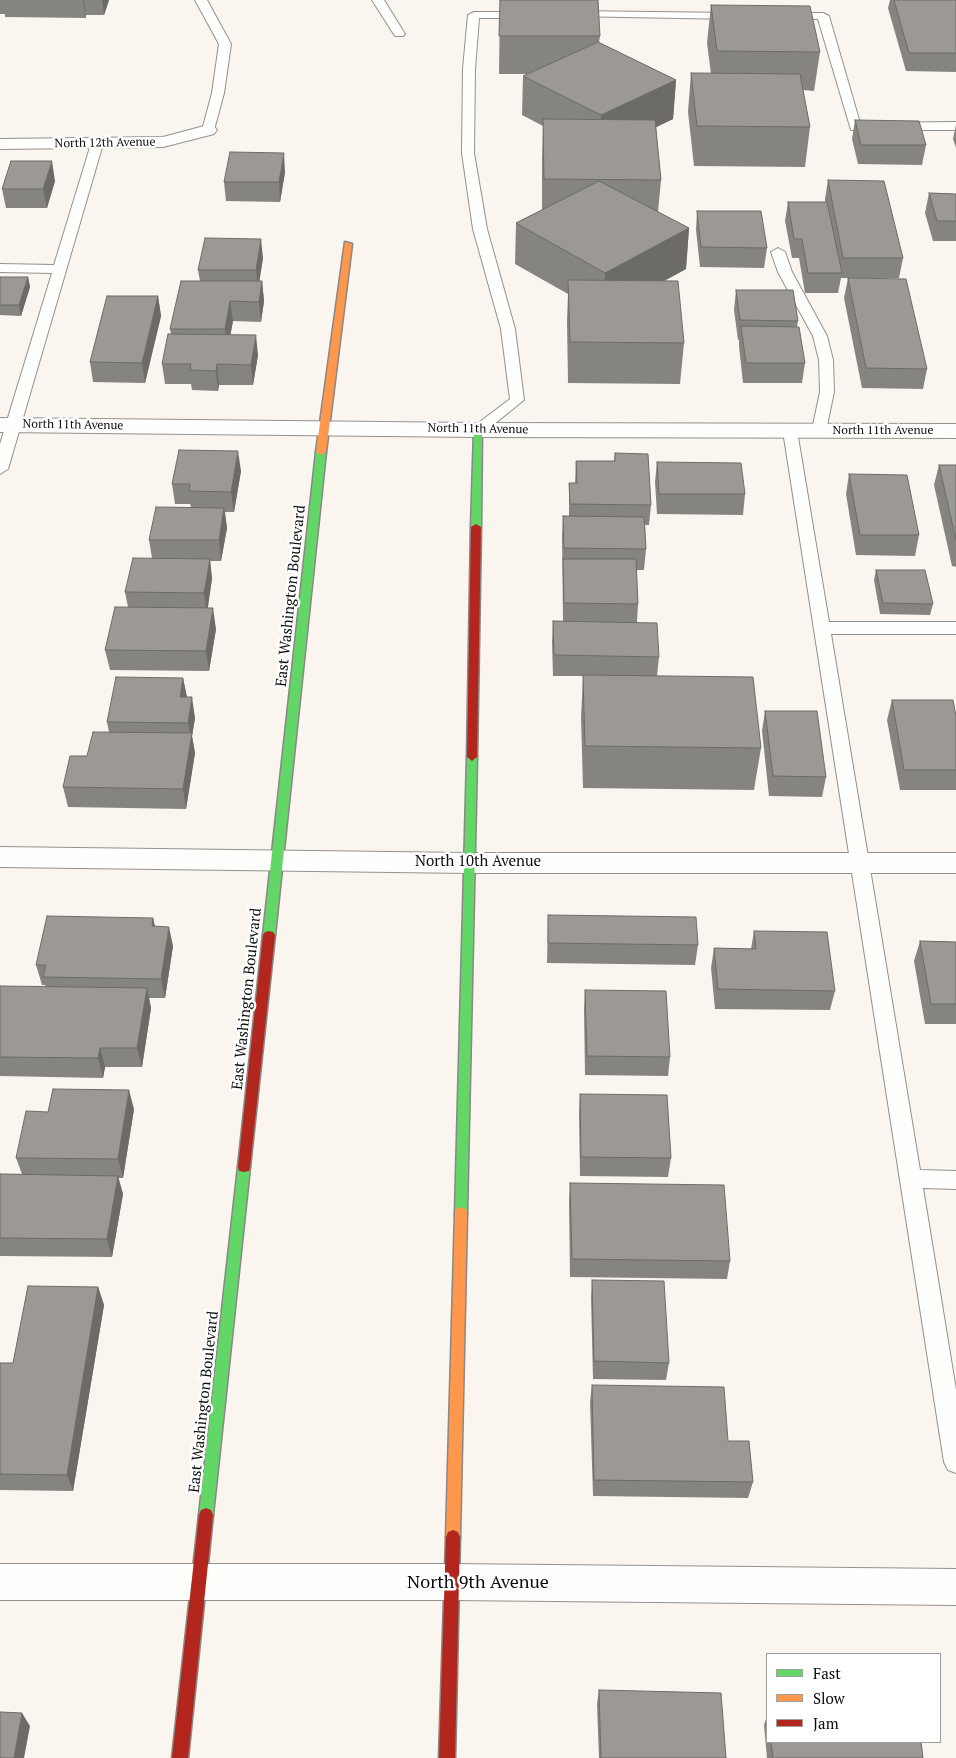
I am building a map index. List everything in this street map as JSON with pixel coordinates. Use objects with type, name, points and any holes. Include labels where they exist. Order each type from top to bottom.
[{"type":"street","name":"North 12th Avenue","points":[[0,144],[163,142],[208,130]]},
{"type":"street","name":"East Washington Boulevard","points":[[180,1758],[324,428],[348,244]]},
{"type":"street","name":"North 11th Avenue","points":[[6,425],[478,430],[956,431]]},
{"type":"street","points":[[447,1758],[470,862],[478,430]]},
{"type":"street","name":"North 10th Avenue","points":[[0,857],[277,861],[956,863]]},
{"type":"street","name":"North 9th Avenue","points":[[0,1582],[451,1582],[956,1588]]},
{"type":"lane","points":[[201,0],[225,44],[218,93],[208,130]]},
{"type":"lane","points":[[378,0],[399,34]]},
{"type":"lane","points":[[478,430],[517,400],[508,329],[480,229],[468,152],[469,69],[474,15],[533,14]]},
{"type":"lane","points":[[563,14],[747,16]]},
{"type":"lane","points":[[776,16],[823,16],[855,126],[956,126]]},
{"type":"lane","points":[[0,470],[6,425],[59,269],[97,144]]},
{"type":"lane","points":[[778,252],[785,272],[820,336],[826,360],[827,392],[819,430]]},
{"type":"lane","points":[[0,268],[59,269]]},
{"type":"lane","points":[[790,431],[956,1462]]},
{"type":"lane","points":[[821,628],[956,628]]},
{"type":"lane","points":[[911,1179],[956,1180]]},
{"type":"building","points":[[500,0],[598,0],[600,36],[499,36]]},
{"type":"building","points":[[894,0],[956,0],[956,53],[909,53]]},
{"type":"building","points":[[711,5],[810,6],[820,52],[717,51]]},
{"type":"building","points":[[598,42],[676,80],[601,115],[523,76]]},
{"type":"building","points":[[691,73],[800,74],[810,127],[697,126]]},
{"type":"building","points":[[543,119],[655,120],[661,180],[544,179]]},
{"type":"building","points":[[855,120],[919,121],[926,145],[861,145]]},
{"type":"building","points":[[230,152],[284,153],[279,182],[224,182]]},
{"type":"building","points":[[11,161],[52,161],[43,189],[2,189]]},
{"type":"building","points":[[828,180],[884,181],[903,258],[843,258]]},
{"type":"building","points":[[599,181],[689,228],[605,273],[516,223]]},
{"type":"building","points":[[929,193],[956,194],[956,221],[937,221]]},
{"type":"building","points":[[788,202],[827,202],[842,273],[808,273],[802,239],[794,239]]},
{"type":"building","points":[[697,211],[761,211],[767,248],[701,247]]},
{"type":"building","points":[[205,238],[261,239],[256,270],[198,270]]},
{"type":"building","points":[[0,277],[28,277],[19,305],[0,305]]},
{"type":"building","points":[[848,278],[906,279],[927,369],[866,368]]},
{"type":"building","points":[[568,280],[678,281],[684,343],[570,342]]},
{"type":"building","points":[[181,281],[262,281],[259,302],[230,301],[225,329],[170,329]]},
{"type":"building","points":[[736,290],[793,290],[798,321],[740,320]]},
{"type":"building","points":[[107,296],[158,296],[142,363],[90,362]]},
{"type":"building","points":[[741,326],[799,327],[805,363],[746,363]]},
{"type":"building","points":[[168,334],[256,335],[251,365],[217,364],[216,371],[190,370],[191,364],[162,364]]},
{"type":"building","points":[[179,450],[238,451],[231,492],[189,491],[190,484],[172,484]]},
{"type":"building","points":[[615,453],[648,454],[651,505],[570,504],[569,483],[577,483],[576,461],[615,461]]},
{"type":"building","points":[[657,462],[741,463],[745,494],[659,494]]},
{"type":"building","points":[[939,465],[956,465],[956,540]]},
{"type":"building","points":[[849,474],[907,475],[919,535],[860,535]]},
{"type":"building","points":[[156,507],[224,508],[219,540],[149,540]]},
{"type":"building","points":[[563,516],[644,517],[646,549],[564,548]]},
{"type":"building","points":[[133,558],[210,559],[204,593],[125,592]]},
{"type":"building","points":[[563,559],[636,559],[638,604],[564,603]]},
{"type":"building","points":[[876,570],[925,570],[933,604],[883,603]]},
{"type":"building","points":[[115,607],[213,608],[206,651],[105,650]]},
{"type":"building","points":[[553,621],[657,623],[659,657],[554,655]]},
{"type":"building","points":[[583,675],[753,677],[761,748],[585,746]]},
{"type":"building","points":[[116,677],[183,678],[180,697],[192,697],[188,723],[107,722]]},
{"type":"building","points":[[892,700],[953,700],[956,716],[956,770],[904,770]]},
{"type":"building","points":[[765,711],[817,711],[826,777],[773,776]]},
{"type":"building","points":[[93,732],[192,733],[183,789],[63,787],[70,756],[87,756]]},
{"type":"building","points":[[548,915],[696,917],[698,945],[548,943]]},
{"type":"building","points":[[47,916],[153,918],[152,926],[169,927],[161,979],[43,977],[46,965],[36,965]]},
{"type":"building","points":[[754,931],[827,932],[835,991],[718,989],[714,948],[756,949]]},
{"type":"building","points":[[920,941],[956,942],[956,1004],[931,1004]]},
{"type":"building","points":[[0,986],[147,988],[137,1048],[100,1048],[98,1058],[0,1057]]},
{"type":"building","points":[[585,990],[666,991],[670,1057],[587,1056]]},
{"type":"building","points":[[53,1089],[129,1090],[118,1159],[16,1158],[26,1111],[48,1112]]},
{"type":"building","points":[[580,1094],[667,1095],[671,1158],[581,1157]]},
{"type":"building","points":[[0,1174],[118,1176],[107,1239],[0,1238]]},
{"type":"building","points":[[570,1183],[724,1185],[730,1261],[572,1259]]},
{"type":"building","points":[[592,1280],[664,1281],[669,1363],[594,1361]]},
{"type":"building","points":[[28,1286],[98,1287],[67,1475],[0,1474],[0,1363],[13,1363]]},
{"type":"building","points":[[592,1385],[724,1387],[728,1441],[749,1441],[753,1482],[594,1480]]},
{"type":"building","points":[[599,1690],[721,1693],[726,1758],[601,1758]]},
{"type":"building","points":[[0,1712],[22,1713],[14,1758],[0,1758]]},
{"type":"building","points":[[771,1743],[921,1743],[923,1758],[773,1758]]},
{"type":"traffic: fast","points":[[476,527],[478,430]]},
{"type":"traffic: fast","points":[[269,935],[321,452]]},
{"type":"traffic: fast","points":[[461,1213],[472,757]]},
{"type":"traffic: fast","points":[[206,1515],[244,1167]]},
{"type":"traffic: slow","points":[[321,452],[348,244]]},
{"type":"traffic: slow","points":[[453,1537],[461,1213]]},
{"type":"traffic: jam","points":[[472,757],[476,527]]},
{"type":"traffic: jam","points":[[244,1167],[269,935]]},
{"type":"traffic: jam","points":[[180,1758],[206,1515]]},
{"type":"traffic: jam","points":[[447,1758],[453,1537]]}]
